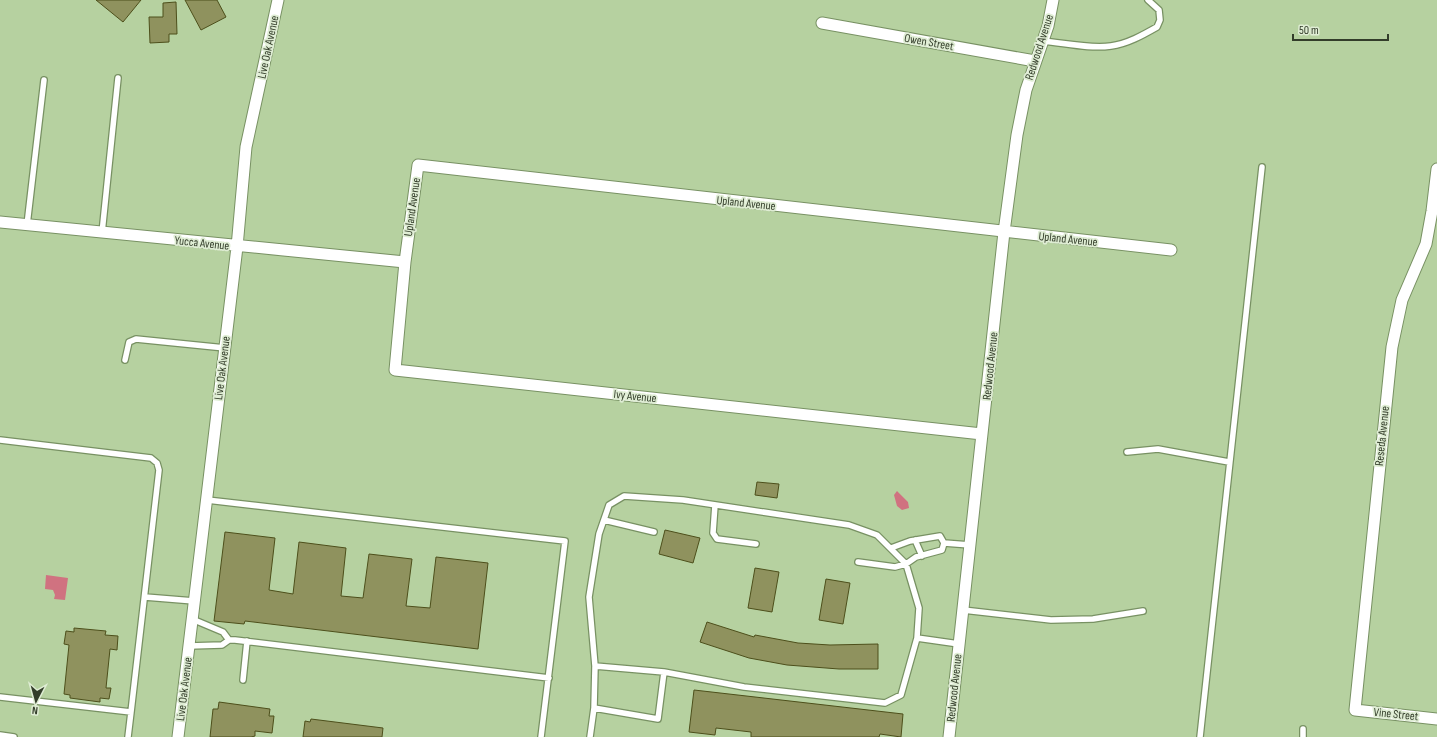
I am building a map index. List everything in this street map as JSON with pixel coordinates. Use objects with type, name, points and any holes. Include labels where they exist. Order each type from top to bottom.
[{"type":"street","name":"Live Oak Avenue","points":[[178,737],[237,247],[246,147],[278,0]]},
{"type":"street","name":"Redwood Avenue","points":[[949,737],[1004,232],[1017,135],[1026,90],[1048,26],[1053,0]]},
{"type":"street","name":"Owen Street","points":[[822,23],[1035,61]]},
{"type":"street","name":"Upland Avenue","points":[[405,262],[418,165],[1171,250]]},
{"type":"street","name":"Reseda Avenue","points":[[1356,710],[1392,347],[1402,300],[1426,244],[1432,211],[1437,168]]},
{"type":"street","name":"Yucca Avenue","points":[[0,222],[237,247],[405,262]]},
{"type":"street","name":"Ivy Avenue","points":[[405,262],[395,370],[982,434]]},
{"type":"street","name":"Vine Street","points":[[1356,710],[1437,719]]},
{"type":"lane","points":[[1043,41],[1097,47],[1112,46],[1131,41],[1157,27],[1160,20],[1159,10],[1148,0]]},
{"type":"lane","points":[[102,233],[118,78]]},
{"type":"lane","points":[[26,225],[44,80]]},
{"type":"lane","points":[[1200,737],[1262,167]]},
{"type":"lane","points":[[124,360],[129,342],[136,339],[224,348]]},
{"type":"lane","points":[[0,440],[151,458],[157,463],[158,470],[145,597],[128,737]]},
{"type":"lane","points":[[1126,452],[1158,449],[1229,462]]},
{"type":"lane","points":[[590,737],[594,708],[595,666],[589,597],[599,534],[609,505],[624,496],[683,500],[849,525],[877,535],[906,564],[919,608],[917,638],[901,695],[885,703],[744,687],[664,672],[595,666]]},
{"type":"lane","points":[[207,500],[565,541],[541,737]]},
{"type":"lane","points":[[715,505],[713,533],[717,539],[756,544]]},
{"type":"lane","points":[[604,520],[654,532]]},
{"type":"lane","points":[[858,562],[895,567],[942,550],[944,543],[940,536],[914,540],[890,548]]},
{"type":"lane","points":[[914,540],[922,556]]},
{"type":"lane","points":[[944,543],[970,545]]},
{"type":"lane","points":[[145,597],[194,601]]},
{"type":"lane","points":[[963,610],[1051,620],[1093,619],[1143,611]]},
{"type":"lane","points":[[192,619],[223,632],[229,640]]},
{"type":"lane","points":[[917,638],[959,644]]},
{"type":"lane","points":[[189,646],[222,645],[229,640],[247,641],[549,678]]},
{"type":"lane","points":[[243,680],[247,641]]},
{"type":"lane","points":[[594,708],[658,719],[664,672]]},
{"type":"lane","points":[[0,697],[131,712]]},
{"type":"lane","points":[[1302,737],[1303,729]]},
{"type":"lane","points":[[0,736],[14,737]]},
{"type":"shaded area","points":[[897,491],[908,502],[909,508],[902,510],[897,506],[894,495]]},
{"type":"shaded area","points":[[46,575],[68,578],[65,600],[54,599],[55,595],[53,590],[45,589]]},
{"type":"building","points":[[96,0],[141,0],[123,22]]},
{"type":"building","points":[[185,0],[217,0],[226,17],[201,30]]},
{"type":"building","points":[[176,2],[177,34],[169,34],[169,42],[150,43],[149,17],[163,17],[163,3]]},
{"type":"building","points":[[757,482],[779,484],[777,498],[755,495]]},
{"type":"building","points":[[665,530],[700,538],[693,563],[659,554]]},
{"type":"building","points":[[225,532],[275,538],[269,590],[293,594],[299,542],[346,548],[341,596],[363,598],[369,554],[412,559],[406,606],[430,608],[436,557],[488,563],[478,649],[245,621],[244,624],[214,621]]},
{"type":"building","points":[[755,568],[779,572],[772,612],[748,608]]},
{"type":"building","points":[[826,579],[850,583],[843,624],[819,620]]},
{"type":"building","points":[[707,622],[754,637],[755,635],[798,643],[830,645],[878,644],[878,669],[839,669],[787,665],[749,658],[700,642]]},
{"type":"building","points":[[74,628],[106,631],[105,635],[118,636],[117,650],[110,649],[106,688],[111,688],[109,699],[100,698],[100,702],[70,698],[70,695],[64,694],[69,645],[64,644],[66,631],[74,632]]},
{"type":"building","points":[[694,690],[903,714],[901,737],[880,734],[879,737],[751,737],[751,732],[716,728],[715,735],[689,732]]},
{"type":"building","points":[[219,702],[270,709],[269,716],[274,716],[272,733],[255,731],[255,736],[251,737],[210,737],[213,709],[218,709]]},
{"type":"building","points":[[311,719],[383,728],[382,737],[303,737],[305,721],[310,722]]}]
